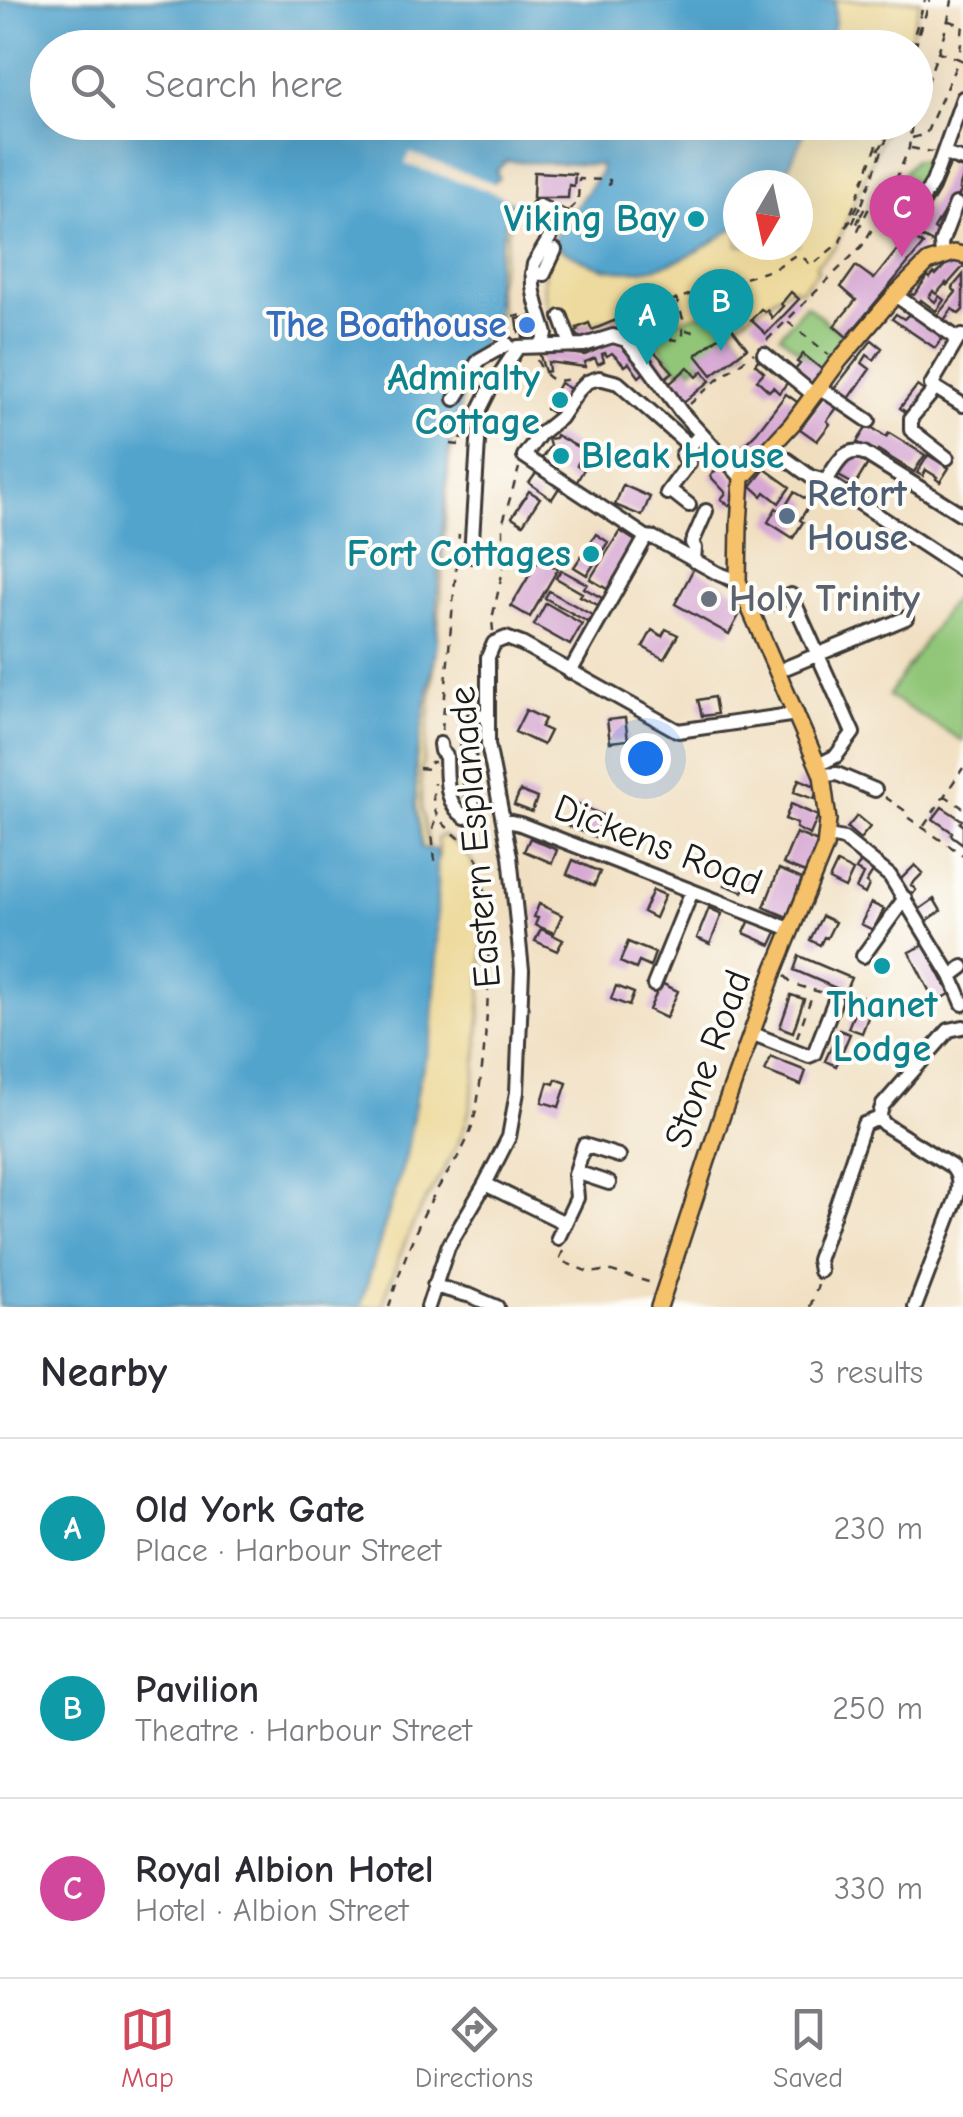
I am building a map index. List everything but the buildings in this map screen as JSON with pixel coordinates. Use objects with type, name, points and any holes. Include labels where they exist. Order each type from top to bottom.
[{"type":"main road","points":[[828,836],[827,801],[820,770],[738,581],[742,478],[771,448],[894,295],[928,262],[954,253],[963,255]]},
{"type":"main road","name":"Stone Road","points":[[659,1307],[751,1033],[828,836]]},
{"type":"street","points":[[905,228],[933,182],[963,98]]},
{"type":"street","points":[[944,154],[963,160]]},
{"type":"street","points":[[942,256],[940,243],[956,204]]},
{"type":"street","points":[[539,206],[562,217],[532,273],[532,291],[546,334],[541,344]]},
{"type":"street","points":[[532,273],[544,274],[556,250]]},
{"type":"street","points":[[894,295],[961,337],[931,386],[963,405]]},
{"type":"street","points":[[561,317],[571,345]]},
{"type":"street","points":[[455,399],[480,360],[512,345],[584,345],[613,336],[626,340],[681,412],[742,478]]},
{"type":"street","points":[[471,556],[480,410],[512,345]]},
{"type":"street","points":[[763,348],[816,391],[869,421]]},
{"type":"street","points":[[690,446],[618,383],[598,378],[578,390],[560,418],[540,434],[524,456],[646,537],[738,581]]},
{"type":"street","points":[[936,388],[911,418],[911,430],[948,458]]},
{"type":"street","points":[[689,505],[668,491],[690,463],[682,455],[701,434]]},
{"type":"street","points":[[771,448],[810,477],[826,481],[963,572]]},
{"type":"street","points":[[826,481],[847,452],[854,450],[963,515]]},
{"type":"street","points":[[694,561],[692,543],[706,510]]},
{"type":"street","points":[[570,672],[646,537]]},
{"type":"street","points":[[750,611],[791,595],[853,733],[820,770]]},
{"type":"street","points":[[778,671],[906,618]]},
{"type":"street","points":[[494,643],[506,638],[678,732],[797,714]]},
{"type":"street","name":"Eastern Esplanade","points":[[428,1307],[448,1246],[509,1136],[516,1092],[522,970],[503,820],[488,744],[488,657],[494,643]]},
{"type":"street","points":[[440,744],[446,756],[450,799],[466,817],[473,812],[469,729],[475,716],[488,714]]},
{"type":"street","points":[[820,770],[875,790]]},
{"type":"street","name":"Dickens Road","points":[[503,820],[790,929]]},
{"type":"street","points":[[828,836],[844,840],[890,876],[951,976],[963,1004]]},
{"type":"street","points":[[654,986],[692,892]]},
{"type":"street","points":[[862,956],[905,898]]},
{"type":"street","points":[[951,976],[963,967]]},
{"type":"street","points":[[751,1033],[808,1056],[814,1054],[835,1000]]},
{"type":"street","points":[[915,1307],[957,1197],[958,1174],[880,1118],[883,1105],[949,1030],[963,1027]]},
{"type":"street","points":[[820,1271],[818,1260],[864,1124],[880,1118]]},
{"type":"street","points":[[558,1238],[577,1198],[576,1177],[584,1146],[619,1156]]},
{"type":"street","points":[[576,1177],[608,1183]]},
{"type":"street","points":[[485,1184],[565,1223]]},
{"type":"street","points":[[434,1286],[497,1307]]},
{"type":"path","points":[[916,28],[927,0]]},
{"type":"path","points":[[918,30],[927,0]]},
{"type":"path","points":[[933,64],[949,21],[952,0]]},
{"type":"path","points":[[919,30],[922,12]]},
{"type":"path","points":[[916,28],[922,20]]},
{"type":"path","points":[[933,119],[961,60],[963,23],[949,21]]},
{"type":"path","points":[[939,52],[961,60]]},
{"type":"path","points":[[634,330],[640,328],[650,306],[774,269],[794,256],[811,266],[840,242],[856,216],[880,140]]},
{"type":"path","points":[[882,146],[883,140]]},
{"type":"path","points":[[856,216],[883,140]]},
{"type":"path","points":[[875,154],[884,140]]},
{"type":"path","points":[[681,412],[718,379],[763,348],[862,246],[883,211],[910,140]]},
{"type":"path","points":[[908,148],[944,154]]},
{"type":"path","points":[[609,186],[614,171]]},
{"type":"path","points":[[562,217],[578,202],[579,178],[610,180]]},
{"type":"path","points":[[856,216],[874,226]]},
{"type":"path","points":[[632,336],[683,338],[676,298]]},
{"type":"path","points":[[512,317],[539,312]]},
{"type":"path","points":[[787,320],[838,362]]},
{"type":"path","points":[[684,330],[696,333]]},
{"type":"path","points":[[541,344],[533,352],[546,377],[558,382],[583,376],[598,378]]},
{"type":"path","points":[[451,444],[459,445],[460,438],[466,439]]},
{"type":"path","points":[[494,643],[492,619],[502,570],[504,522],[524,456]]},
{"type":"path","points":[[440,744],[460,526]]},
{"type":"path","points":[[419,768],[430,769],[432,762],[436,762],[436,816],[432,832],[435,860]]},
{"type":"path","points":[[923,827],[963,768]]},
{"type":"path","points":[[875,790],[963,855]]},
{"type":"path","points":[[944,796],[963,808]]},
{"type":"path","points":[[389,1307],[408,1248],[468,1138],[477,1110],[485,1042],[490,963],[485,888],[479,861],[462,838],[436,816]]},
{"type":"path","points":[[785,976],[794,984],[835,1000]]},
{"type":"path","points":[[792,1050],[813,992]]},
{"type":"path","points":[[559,1260],[591,1273],[608,1270],[665,1288]]},
{"type":"path","points":[[810,1307],[820,1271]]},
{"type":"green space","points":[[914,160],[924,161],[929,174],[910,207],[902,216],[898,215],[892,205],[905,171]]},
{"type":"green space","points":[[806,305],[847,339],[822,370],[780,335]]},
{"type":"green space","points":[[717,310],[747,348],[712,375],[701,362],[692,369],[688,364],[679,372],[646,329]]},
{"type":"green space","points":[[963,584],[963,741],[888,696]]},
{"type":"sand","points":[[748,0],[920,0],[912,30],[742,30]]},
{"type":"sand","name":"Viking Bay","points":[[693,140],[881,140],[836,246],[816,265],[818,271],[800,291],[791,287],[731,327],[716,310],[646,329],[622,316],[572,331],[557,322],[545,299],[547,256]]},
{"type":"sand","points":[[487,190],[514,203],[497,288],[501,313],[497,329],[469,356],[451,391],[462,399],[449,459],[441,599],[421,774],[421,806],[431,858],[439,857],[437,839],[442,835],[468,856],[477,880],[482,991],[475,1072],[465,1126],[413,1225],[382,1307],[341,1307],[389,726]]},
{"type":"water","points":[[0,0],[835,0],[834,30],[30,30],[30,140],[801,140],[786,170],[723,170],[723,235],[690,255],[656,268],[600,267],[550,243],[601,172],[600,165],[506,161],[496,171],[499,178],[486,189],[512,199],[497,264],[495,317],[458,379],[465,389],[450,435],[437,642],[416,760],[422,848],[437,850],[437,963],[432,1034],[406,1156],[360,1307],[0,1307]]},
{"type":"pier","points":[[410,153],[499,185],[495,188],[516,197],[513,214],[514,202],[405,164]]},
{"type":"place","name":"Viking Bay","points":[[696,219]]},
{"type":"place","name":"Royal Albion Hotel","points":[[902,257]]},
{"type":"place","name":"The Boathouse","points":[[527,325]]},
{"type":"place","name":"Pavilion","points":[[721,351]]},
{"type":"place","name":"Old York Gate","points":[[647,365]]},
{"type":"place","name":"Admiralty Cottage","points":[[560,400]]},
{"type":"place","name":"Bleak House","points":[[561,456]]},
{"type":"place","name":"Retort House","points":[[787,516]]},
{"type":"place","name":"Fort Cottages","points":[[591,554]]},
{"type":"place","name":"Holy Trinity","points":[[709,599]]},
{"type":"place","name":"Thanet Lodge","points":[[882,966]]}]
